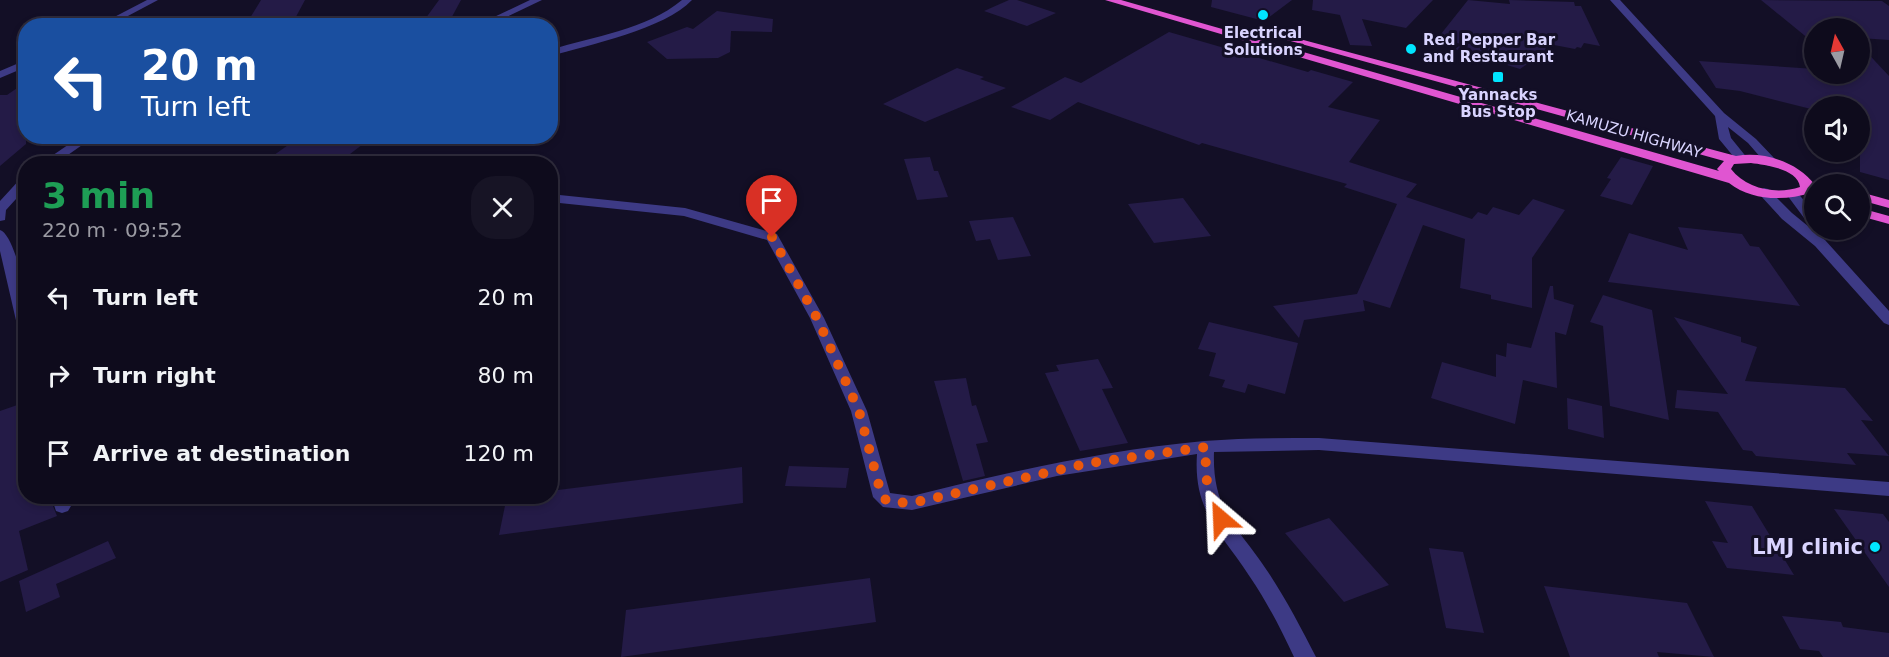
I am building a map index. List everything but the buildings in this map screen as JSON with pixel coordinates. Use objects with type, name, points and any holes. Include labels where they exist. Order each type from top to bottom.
[{"type":"highway","name":"KAMUZU HIGHWAY","points":[[1110,0],[1734,180],[1764,192],[1804,197]]},
{"type":"highway","name":"KAMUZU HIGHWAY","points":[[1150,0],[1739,159],[1772,163],[1804,179]]},
{"type":"highway","points":[[1734,180],[1724,169],[1725,164],[1739,159]]},
{"type":"highway","points":[[1795,194],[1804,191]]},
{"type":"highway","points":[[1870,199],[1889,204]]},
{"type":"highway","points":[[1870,215],[1889,220]]},
{"type":"street","points":[[117,18],[154,0]]},
{"type":"street","points":[[497,18],[538,0]]},
{"type":"street","points":[[558,50],[654,22],[669,15],[687,0]]},
{"type":"street","points":[[1615,0],[1720,115],[1752,141],[1772,163]]},
{"type":"street","points":[[0,75],[18,67]]},
{"type":"street","points":[[1720,115],[1725,139],[1739,159]]},
{"type":"street","points":[[59,156],[77,144]]},
{"type":"street","points":[[0,217],[0,209],[18,189]]},
{"type":"street","points":[[1764,192],[1804,225]]},
{"type":"street","points":[[1795,194],[1804,207]]},
{"type":"street","points":[[558,199],[685,212],[772,237],[817,318],[859,411],[882,497],[889,502],[912,503],[1090,463],[1206,447],[1319,444],[1889,489]]},
{"type":"street","points":[[0,234],[5,264],[18,304]]},
{"type":"street","points":[[1821,240],[1889,320]]},
{"type":"street","points":[[1206,447],[1205,475],[1208,495],[1221,519],[1257,571],[1305,657]]},
{"type":"place","name":"Electrical Solutions","points":[[1263,15]]},
{"type":"place","name":"Red Pepper Bar and Restaurant","points":[[1411,49]]},
{"type":"place","name":"Yannacks Bus Stop","points":[[1498,77]]},
{"type":"place","name":"LMJ clinic","points":[[1875,547]]},
{"type":"route","points":[[772,237],[817,318],[859,411],[882,497],[889,502],[912,503],[1090,463],[1206,447],[1205,475],[1208,495],[1221,519]]}]
